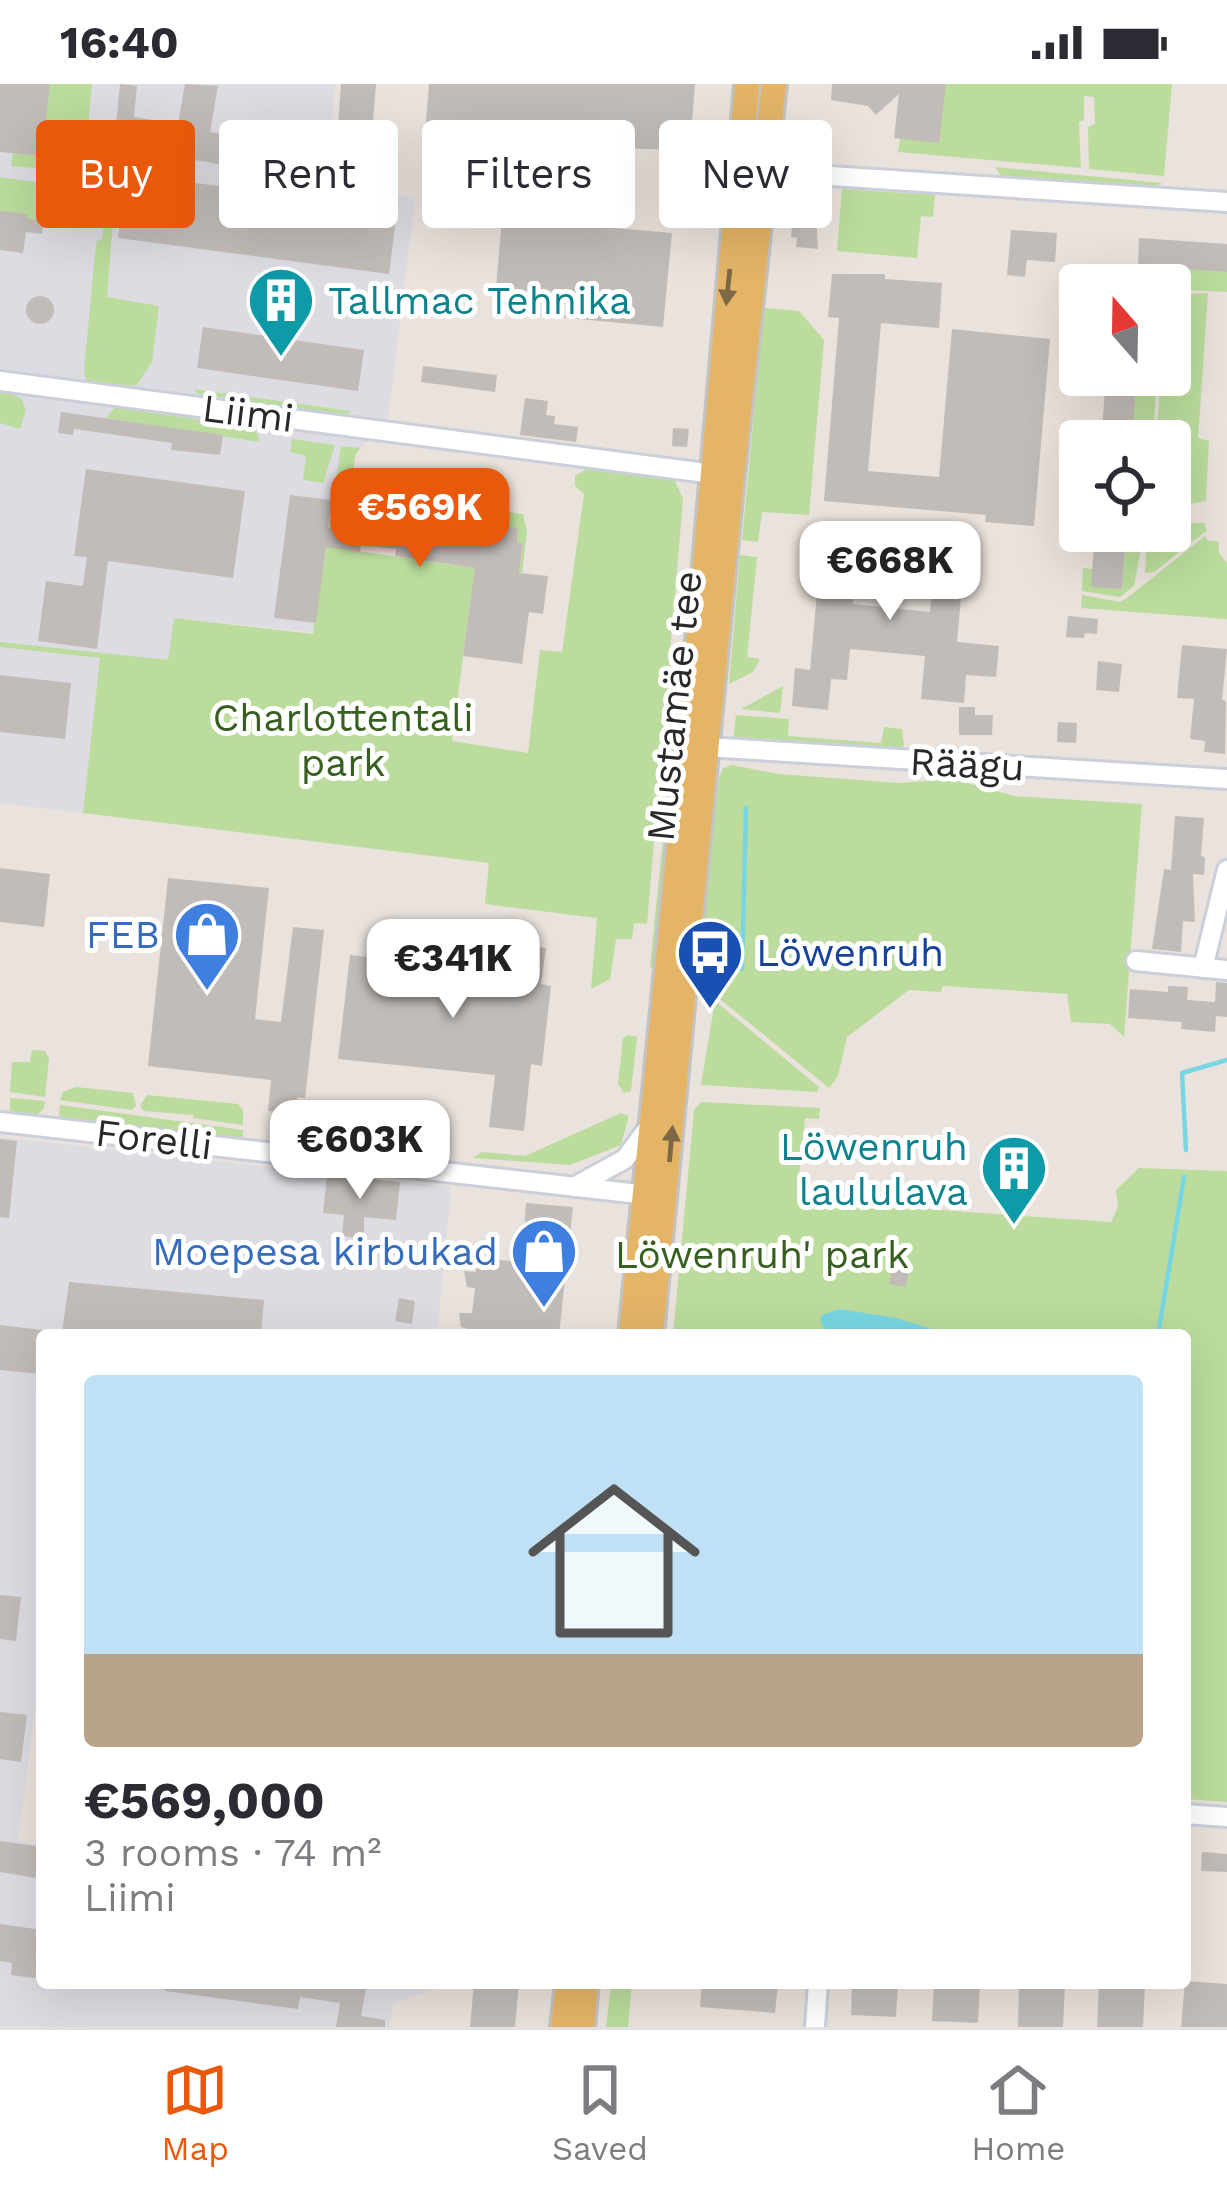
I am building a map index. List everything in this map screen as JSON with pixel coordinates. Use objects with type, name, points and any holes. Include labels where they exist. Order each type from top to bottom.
[{"type":"main road","name":"Mustamäe tee","points":[[747,84],[749,120]]},
{"type":"main road","name":"Mustamäe tee","points":[[765,120],[774,84]]},
{"type":"main road","name":"Mustamäe tee","points":[[651,1329],[655,1196],[651,1123],[747,228]]},
{"type":"main road","name":"Mustamäe tee","points":[[632,1329],[655,1196],[706,747],[721,475]]},
{"type":"main road","points":[[563,2027],[567,1989]]},
{"type":"main road","points":[[582,2027],[585,1989]]},
{"type":"street","points":[[832,176],[1227,202]]},
{"type":"street","name":"Liimi","points":[[0,381],[721,475]]},
{"type":"street","name":"Räägu","points":[[706,747],[1227,779]]},
{"type":"street","points":[[1203,968],[1227,870]]},
{"type":"street","points":[[1136,961],[1227,970]]},
{"type":"street","name":"Forelli","points":[[0,1122],[655,1196]]},
{"type":"street","points":[[574,1187],[625,1159],[651,1123]]},
{"type":"street","points":[[1191,1814],[1227,1817]]},
{"type":"street","points":[[815,2027],[818,1989]]},
{"type":"shaded area","points":[[0,84],[335,84],[332,120],[219,120],[219,228],[398,228],[398,196],[415,198],[388,419],[355,455],[344,550],[322,633],[175,618],[169,660],[101,655],[83,813],[0,803]]},
{"type":"shaded area","points":[[0,1137],[451,1187],[438,1329],[36,1329],[36,1701],[18,1841],[36,1844],[36,1989],[435,1989],[393,2003],[389,2027],[0,2027]]},
{"type":"green space","points":[[50,84],[92,84],[89,120],[46,120]]},
{"type":"green space","points":[[945,84],[1172,84],[1164,176],[1089,169],[1088,127],[1095,124],[1094,97],[1084,96],[1084,120],[1079,122],[1081,168],[898,152],[900,139]]},
{"type":"green space","points":[[13,153],[36,155],[36,169],[11,166]]},
{"type":"green space","points":[[995,167],[1162,183],[1153,189],[1004,180]]},
{"type":"green space","points":[[0,177],[36,182],[36,221],[0,217]]},
{"type":"green space","points":[[842,189],[935,195],[933,217],[921,216],[917,258],[837,251]]},
{"type":"green space","points":[[103,228],[112,228],[107,297],[159,306],[152,362],[136,386],[86,381],[95,254],[97,241],[102,239]]},
{"type":"green space","points":[[1191,269],[1227,272],[1227,292],[1191,290]]},
{"type":"green space","points":[[1208,293],[1198,438],[1209,441],[1206,501],[1191,504],[1191,420],[1158,420],[1159,396],[1191,396],[1191,294]]},
{"type":"green space","points":[[764,308],[799,311],[824,340],[809,515],[762,512],[758,542],[742,540]]},
{"type":"green space","points":[[194,389],[351,411],[346,415],[198,394]]},
{"type":"green space","points":[[0,390],[21,398],[26,410],[20,429],[0,423]]},
{"type":"green space","points":[[1135,396],[1156,396],[1154,420],[1134,420]]},
{"type":"green space","points":[[115,407],[247,427],[256,431],[260,442],[106,418]]},
{"type":"green space","points":[[292,439],[335,445],[323,483],[303,480],[306,456],[290,452]]},
{"type":"green space","name":"Charlottentali park","points":[[341,446],[360,448],[355,456],[344,549],[475,568],[474,575],[481,576],[471,596],[452,741],[528,753],[540,650],[562,652],[584,494],[575,486],[575,476],[588,468],[674,479],[683,499],[647,924],[634,923],[632,939],[616,939],[610,979],[591,989],[597,918],[485,904],[489,863],[83,813],[100,658],[0,647],[0,642],[168,660],[174,618],[313,634]]},
{"type":"green space","points":[[403,497],[523,514],[527,532],[522,573],[518,528],[401,512]]},
{"type":"green space","points":[[1191,523],[1204,523],[1207,530],[1191,543]]},
{"type":"green space","points":[[1205,536],[1218,541],[1219,553],[1227,563],[1227,619],[1081,608],[1082,595],[1120,602],[1191,552]]},
{"type":"green space","points":[[692,549],[662,933],[652,968],[650,967]]},
{"type":"green space","points":[[1125,552],[1140,552],[1134,586],[1120,597],[1082,591],[1083,568],[1092,569],[1122,589]]},
{"type":"green space","points":[[1146,552],[1179,552],[1154,572],[1145,573]]},
{"type":"green space","points":[[740,555],[757,557],[747,657],[760,659],[753,672],[729,684]]},
{"type":"green space","points":[[783,686],[780,713],[741,709]]},
{"type":"green space","points":[[736,715],[789,719],[788,736],[881,743],[884,727],[902,729],[904,745],[899,751],[733,743]]},
{"type":"green space","points":[[732,765],[779,774],[899,783],[953,779],[1014,796],[1142,804],[1124,1037],[1110,1024],[1071,1022],[1067,994],[943,986],[941,992],[909,990],[847,1037],[838,1076],[829,1088],[715,995],[708,973],[706,889],[719,778],[723,768]]},
{"type":"green space","points":[[715,1001],[819,1087],[817,1092],[701,1085]]},
{"type":"green space","points":[[637,1037],[631,1091],[624,1093],[618,1084],[623,1038]]},
{"type":"green space","points":[[32,1050],[45,1051],[49,1059],[45,1097],[10,1092],[12,1062],[30,1062]]},
{"type":"green space","points":[[76,1087],[133,1093],[136,1106],[132,1110],[60,1100],[63,1092]]},
{"type":"green space","points":[[147,1095],[238,1104],[243,1125],[144,1111],[140,1106]]},
{"type":"green space","points":[[10,1098],[45,1101],[44,1108],[34,1118],[16,1116],[10,1110]]},
{"type":"green space","name":"Löwenruh' park","points":[[701,1102],[820,1108],[819,1119],[805,1118],[798,1183],[826,1186],[867,1205],[1111,1222],[1118,1207],[1116,1190],[1139,1168],[1227,1171],[1227,1802],[1191,1799],[1191,1329],[674,1329],[694,1110]]},
{"type":"green space","points":[[60,1105],[243,1130],[243,1136],[231,1142],[64,1122]]},
{"type":"green space","points":[[621,1113],[629,1116],[621,1145],[570,1165],[473,1158],[482,1152],[525,1156]]},
{"type":"green space","points":[[610,1989],[631,1989],[628,2027],[606,2027]]},
{"type":"water","points":[[839,1309],[932,1329],[825,1329],[822,1315]]},
{"type":"building","points":[[0,84],[50,84],[46,120],[36,120],[36,155],[0,152]]},
{"type":"building","points":[[120,84],[137,86],[134,120],[116,120]]},
{"type":"building","points":[[185,84],[218,86],[210,132],[219,133],[219,164],[195,160],[195,120],[179,120]]},
{"type":"building","points":[[341,84],[376,84],[373,120],[338,120]]},
{"type":"building","points":[[429,84],[695,84],[692,120],[659,120],[659,149],[635,148],[635,120],[426,120]]},
{"type":"building","points":[[832,84],[946,84],[939,143],[894,138],[899,94],[876,115],[868,106],[831,100]]},
{"type":"building","points":[[195,183],[219,186],[219,228],[395,228],[389,274],[118,238],[119,228],[195,228]]},
{"type":"building","points":[[0,211],[27,214],[27,219],[36,220],[36,228],[43,228],[42,234],[26,232],[23,253],[0,250]]},
{"type":"building","points":[[501,228],[672,233],[663,327],[494,311]]},
{"type":"building","points":[[792,228],[817,228],[818,249],[796,247],[797,238],[791,237]]},
{"type":"building","points":[[1011,230],[1057,233],[1055,262],[1027,260],[1025,277],[1007,275]]},
{"type":"building","points":[[1139,238],[1227,244],[1227,272],[1191,270],[1191,264],[1138,264]]},
{"type":"building","points":[[832,274],[885,274],[885,279],[942,283],[939,328],[881,323],[868,471],[939,477],[952,329],[1050,339],[1034,526],[985,522],[986,515],[824,501],[839,318],[828,317]]},
{"type":"building","points":[[40,296],[50,300],[54,310],[50,320],[40,324],[30,320],[26,310],[30,300]]},
{"type":"building","name":"Tallmac Tehnika","points":[[203,327],[364,350],[358,391],[197,368]]},
{"type":"building","points":[[423,366],[497,375],[495,392],[421,382]]},
{"type":"building","points":[[1104,396],[1135,396],[1134,420],[1103,420]]},
{"type":"building","points":[[525,398],[548,401],[546,415],[555,416],[554,424],[578,427],[576,442],[520,435]]},
{"type":"building","points":[[61,412],[223,435],[220,455],[171,450],[172,443],[74,429],[73,435],[58,433]]},
{"type":"building","points":[[673,428],[689,429],[687,447],[672,446]]},
{"type":"building","points":[[86,469],[245,491],[233,578],[108,561],[97,649],[38,641],[46,581],[83,586],[87,557],[74,556]]},
{"type":"building","points":[[290,495],[332,500],[328,527],[384,533],[385,525],[399,527],[401,512],[518,528],[517,543],[523,543],[519,573],[548,576],[543,614],[529,612],[522,664],[463,656],[475,568],[395,556],[396,549],[361,545],[360,552],[326,547],[316,623],[274,618]]},
{"type":"building","points":[[822,537],[909,546],[906,582],[892,580],[893,573],[856,570],[853,604],[930,612],[936,539],[966,542],[957,642],[999,646],[996,677],[966,675],[964,703],[921,699],[925,656],[850,649],[847,680],[831,679],[828,710],[792,706],[795,668],[810,670]]},
{"type":"building","points":[[1094,552],[1125,552],[1122,589],[1091,587]]},
{"type":"building","points":[[1068,616],[1098,619],[1097,634],[1066,637]]},
{"type":"building","points":[[1182,645],[1227,649],[1222,700],[1226,701],[1225,754],[1204,752],[1205,741],[1190,739],[1194,699],[1177,698]]},
{"type":"building","points":[[1098,661],[1122,664],[1119,692],[1096,690]]},
{"type":"building","points":[[0,675],[71,683],[65,739],[0,732]]},
{"type":"building","points":[[959,707],[975,707],[975,715],[993,715],[992,735],[959,735]]},
{"type":"building","points":[[1058,722],[1077,723],[1076,743],[1057,742]]},
{"type":"building","points":[[1175,816],[1204,818],[1204,875],[1193,874],[1195,922],[1183,921],[1181,952],[1152,949],[1164,869],[1171,870]]},
{"type":"building","points":[[0,868],[50,874],[44,927],[0,922]]},
{"type":"building","name":"FEB","points":[[168,878],[269,888],[255,1019],[281,1022],[293,927],[324,930],[305,1098],[297,1097],[296,1114],[268,1111],[271,1080],[148,1066]]},
{"type":"building","points":[[501,943],[546,948],[541,984],[551,986],[542,1066],[531,1064],[524,1131],[489,1127],[495,1075],[338,1059],[350,955],[498,972]]},
{"type":"building","points":[[1216,982],[1227,983],[1227,1017],[1216,1016],[1215,1032],[1181,1029],[1182,1022],[1128,1018],[1130,989],[1168,992],[1168,986],[1188,987],[1187,1000],[1215,1002]]},
{"type":"building","points":[[0,1139],[17,1141],[9,1218],[0,1217]]},
{"type":"building","points":[[327,1175],[400,1182],[396,1220],[364,1217],[364,1239],[342,1236],[344,1215],[323,1213]]},
{"type":"building","points":[[526,1203],[573,1207],[560,1329],[461,1327],[459,1313],[472,1313],[475,1288],[467,1287],[464,1271],[476,1272],[477,1258],[522,1262]]},
{"type":"building","points":[[893,1263],[909,1266],[906,1287],[889,1284]]},
{"type":"building","points":[[69,1282],[264,1300],[262,1329],[63,1329]]},
{"type":"building","points":[[399,1298],[415,1301],[412,1324],[395,1321]]},
{"type":"building","points":[[0,1325],[36,1329],[36,1373],[0,1370]]},
{"type":"building","points":[[0,1595],[21,1597],[16,1641],[0,1639]]},
{"type":"building","points":[[0,1712],[27,1715],[21,1762],[0,1759]]},
{"type":"building","points":[[0,1841],[36,1846],[36,1878],[0,1872]]},
{"type":"building","points":[[1202,1852],[1227,1854],[1227,1872],[1201,1871]]},
{"type":"building","points":[[0,1924],[36,1929],[36,1978],[11,1975],[12,1963],[0,1961]]},
{"type":"building","points":[[1191,1981],[1227,1984],[1227,2027],[1181,2027],[1184,1989],[1191,1989]]},
{"type":"building","points":[[366,1989],[361,2016],[385,2020],[385,2027],[336,2027],[340,2003],[300,1997],[298,2009],[165,1991]]},
{"type":"building","points":[[473,1989],[518,1989],[515,2027],[470,2027]]},
{"type":"building","points":[[702,1989],[777,1989],[775,2013],[700,2007]]},
{"type":"building","points":[[852,1989],[898,1989],[896,2017],[851,2015]]},
{"type":"building","points":[[934,1989],[980,1989],[978,2023],[932,2021]]},
{"type":"building","points":[[1019,1989],[1065,1989],[1063,2027],[1018,2027]]},
{"type":"building","points":[[1099,1989],[1145,1989],[1143,2027],[1097,2027]]},
{"type":"waterway","points":[[742,969],[746,808]]},
{"type":"waterway","points":[[1186,1150],[1182,1073],[1227,1060]]},
{"type":"waterway","points":[[1159,1329],[1184,1177]]},
{"type":"place","name":"Tallmac Tehnika","points":[[281,359]]},
{"type":"place","name":"FEB","points":[[207,993]]},
{"type":"place","name":"Löwenruh","points":[[710,1011]]},
{"type":"place","name":"Löwenruh laululava","points":[[1014,1227]]},
{"type":"place","name":"Moepesa kirbukad","points":[[544,1310]]}]
